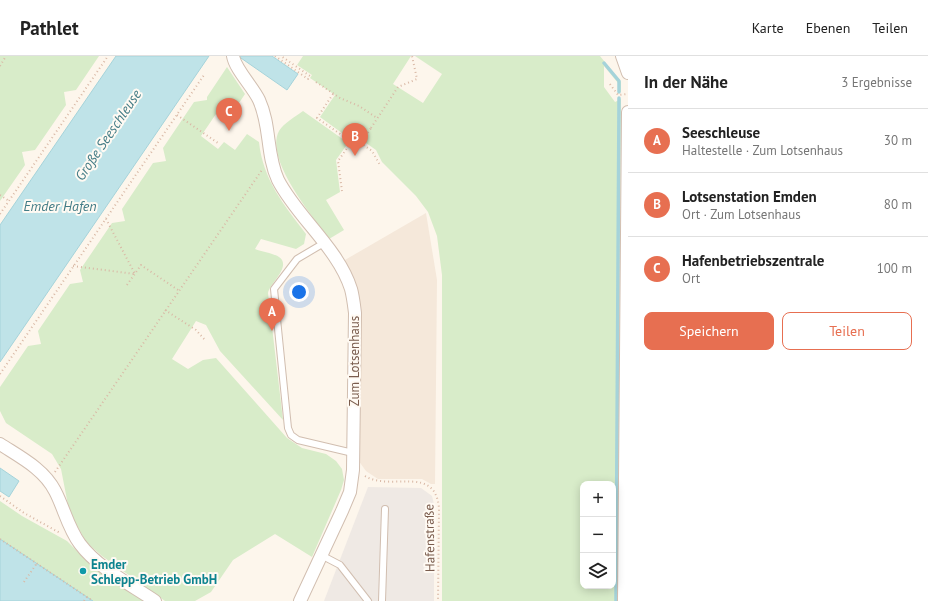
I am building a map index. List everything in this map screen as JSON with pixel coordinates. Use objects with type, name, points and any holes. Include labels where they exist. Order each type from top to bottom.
[{"type":"street","name":"Zum Lotsenhaus","points":[[233,56],[234,62],[253,88],[260,101],[268,134],[270,157],[282,186],[338,264],[351,289],[355,313],[353,470],[350,492],[300,601]]},
{"type":"street","points":[[622,56],[628,73]]},
{"type":"street","points":[[624,601],[628,112]]},
{"type":"street","points":[[0,444],[42,473],[56,492],[72,531],[80,544],[90,554],[155,601]]},
{"type":"lane","points":[[324,244],[297,259],[274,289],[288,428],[291,436],[298,440],[353,453]]},
{"type":"lane","points":[[382,601],[385,509]]},
{"type":"lane","points":[[321,555],[340,565],[368,601]]},
{"type":"path","points":[[0,66],[6,56]]},
{"type":"path","points":[[0,214],[108,56]]},
{"type":"path","points":[[275,56],[308,79],[310,76],[281,56]]},
{"type":"path","points":[[359,146],[398,87],[417,79],[412,56]]},
{"type":"path","points":[[0,374],[204,75]]},
{"type":"path","points":[[316,82],[344,101],[359,106],[377,118]]},
{"type":"path","points":[[610,84],[618,95],[628,94]]},
{"type":"path","points":[[333,94],[317,118],[346,138],[354,138],[372,152],[380,165]]},
{"type":"path","points":[[177,115],[218,143]]},
{"type":"path","points":[[342,191],[338,161],[350,144],[350,138]]},
{"type":"path","points":[[56,472],[178,290],[270,157]]},
{"type":"path","points":[[0,195],[9,201]]},
{"type":"path","points":[[106,219],[134,274]]},
{"type":"path","points":[[127,286],[141,265],[178,290]]},
{"type":"path","points":[[73,266],[134,274]]},
{"type":"path","points":[[165,310],[196,330],[205,340]]},
{"type":"path","name":"Hafenstraße","points":[[353,470],[377,481],[421,482],[434,490],[437,495],[439,508],[438,601]]},
{"type":"path","points":[[0,496],[24,513],[62,534]]},
{"type":"path","points":[[0,539],[93,601]]},
{"type":"path","points":[[24,582],[37,563]]},
{"type":"path","points":[[84,601],[87,597]]},
{"type":"shaded area","points":[[426,213],[437,280],[435,484],[431,484],[422,479],[378,479],[366,471],[353,453],[355,313],[338,264]]},
{"type":"shaded area","points":[[368,487],[421,488],[432,496],[434,504],[434,601],[324,601]]},
{"type":"green space","points":[[0,56],[99,56],[76,90],[64,92],[66,105],[35,150],[22,152],[25,165],[0,201]]},
{"type":"green space","points":[[303,56],[411,56],[393,84],[423,103],[442,74],[415,56],[600,56],[621,82],[621,92],[618,92],[618,83],[604,66],[604,87],[615,102],[621,99],[617,601],[442,601],[442,275],[437,236],[428,212],[416,196],[382,162],[376,150],[353,134],[346,136],[320,117],[335,95],[310,78],[312,75],[297,65]]},
{"type":"green space","points":[[227,67],[245,94],[229,118],[223,113],[220,116],[216,114],[201,136],[218,149],[224,142],[235,150],[247,134],[259,142],[261,156],[270,180],[290,213],[306,234],[304,244],[296,249],[261,239],[255,249],[274,254],[279,257],[283,265],[282,270],[268,293],[283,420],[220,351],[206,325],[196,321],[172,359],[188,369],[203,360],[216,358],[287,438],[302,448],[326,454],[336,461],[342,469],[344,480],[312,557],[275,534],[233,560],[211,592],[195,601],[165,601],[102,556],[86,542],[68,505],[61,469],[52,454],[6,423],[0,411],[0,387],[28,346],[41,344],[38,331],[70,284],[83,282],[80,270],[112,223],[125,221],[122,209],[153,163],[166,161],[163,148],[194,102],[207,100],[207,97]]},
{"type":"green space","points":[[303,111],[344,140],[346,146],[336,160],[340,192],[326,200],[344,230],[329,239],[292,187],[278,157],[276,143],[279,131]]},
{"type":"green space","points":[[0,501],[22,516],[67,541],[85,559],[144,601],[92,601],[0,539]]},
{"type":"water","name":"Emder Hafen","points":[[116,56],[209,56],[0,362],[0,225]]},
{"type":"water","points":[[238,56],[272,56],[298,74],[287,90]]},
{"type":"water","points":[[0,468],[19,481],[9,497],[0,491]]},
{"type":"water","points":[[0,539],[93,601],[0,601]]},
{"type":"waterway","points":[[604,63],[619,81],[619,92]]},
{"type":"waterway","points":[[616,601],[619,98]]},
{"type":"place","name":"Hafenbetriebszentrale","points":[[229,131]]},
{"type":"place","name":"Lotsenstation Emden","points":[[355,156]]},
{"type":"place","name":"Seeschleuse","points":[[272,331]]},
{"type":"place","name":"Emder Schlepp-Betrieb GmbH","points":[[83,571]]},
{"type":"water label","name":"Große Seeschleuse","points":[[108,135]]}]
